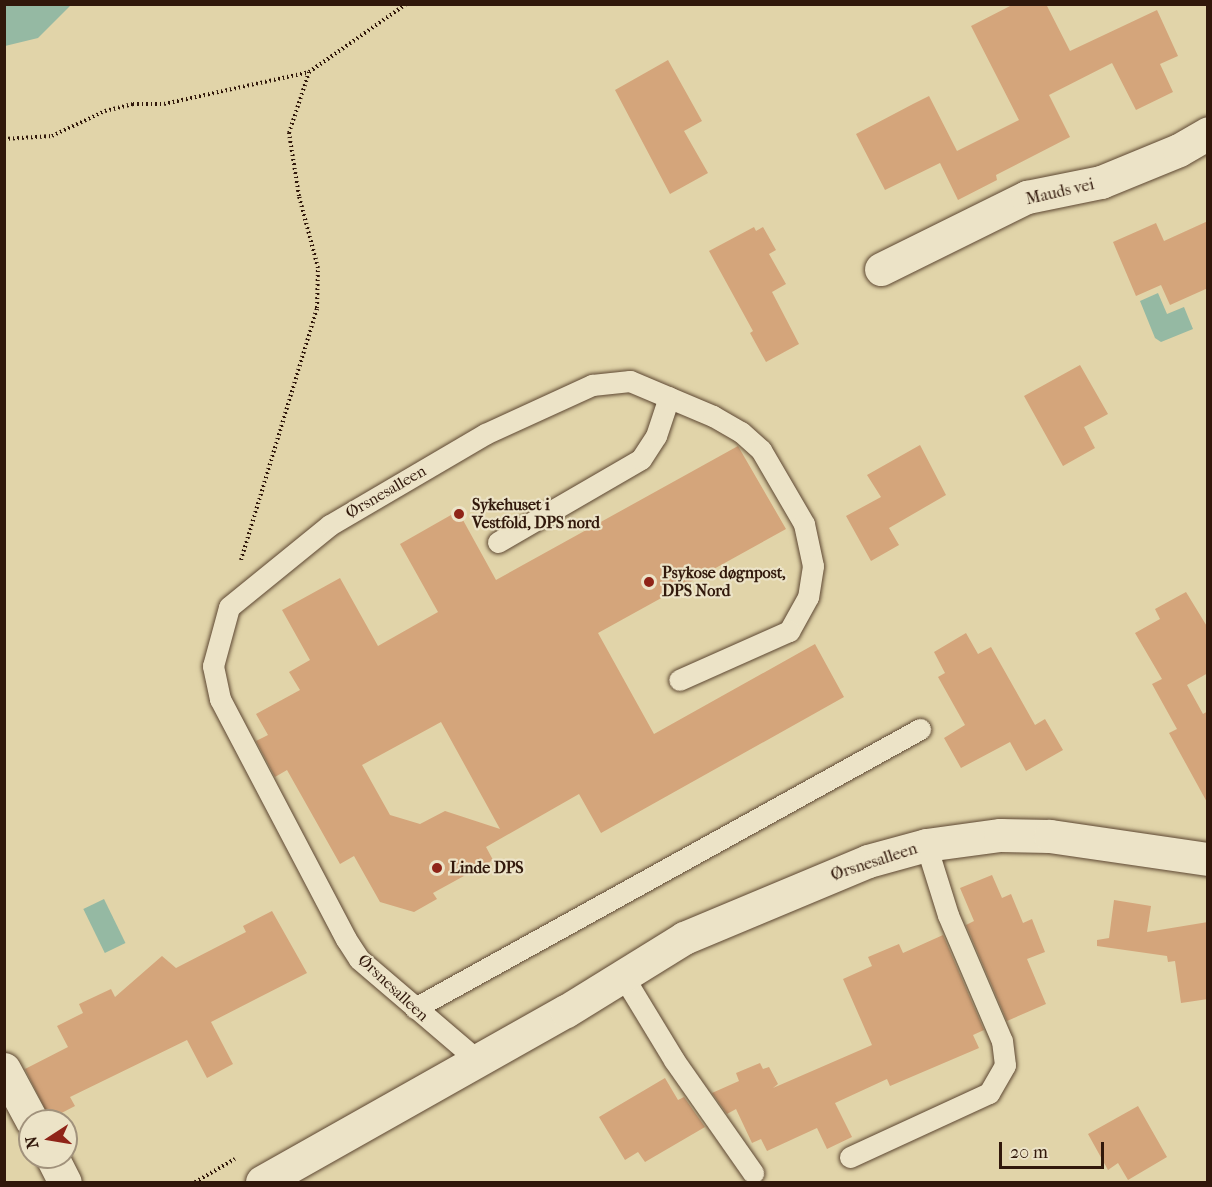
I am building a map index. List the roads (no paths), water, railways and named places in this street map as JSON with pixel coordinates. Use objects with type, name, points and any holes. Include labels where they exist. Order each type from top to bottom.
[{"type":"street","name":"Mauds vei","points":[[881,269],[1027,197],[1101,182],[1179,150],[1208,133]]},
{"type":"street","name":"Ørsnesalleen","points":[[262,1182],[622,976],[684,938],[733,915],[868,861],[926,845],[1000,835],[1050,836],[1208,859]]},
{"type":"street","points":[[4,1069],[26,1109]]},
{"type":"lane","name":"Ørsnesalleen","points":[[476,1059],[359,959],[346,939],[220,699],[213,666],[229,607],[330,525],[485,434],[592,385],[630,381],[722,421],[761,450],[804,524],[813,566],[808,597],[789,631],[679,680]]},
{"type":"lane","points":[[498,542],[641,459],[656,436],[669,397]]},
{"type":"lane","points":[[415,1008],[920,729]]},
{"type":"lane","points":[[850,1157],[989,1093],[1005,1065],[1002,1041],[948,915],[926,845]]},
{"type":"lane","points":[[622,976],[674,1060],[753,1173]]},
{"type":"place","name":"Sykehuset i Vestfold, DPS nord","points":[[459,514]]},
{"type":"place","name":"Psykose døgnpost, DPS Nord","points":[[649,582]]},
{"type":"place","name":"Linde DPS","points":[[437,868]]}]
